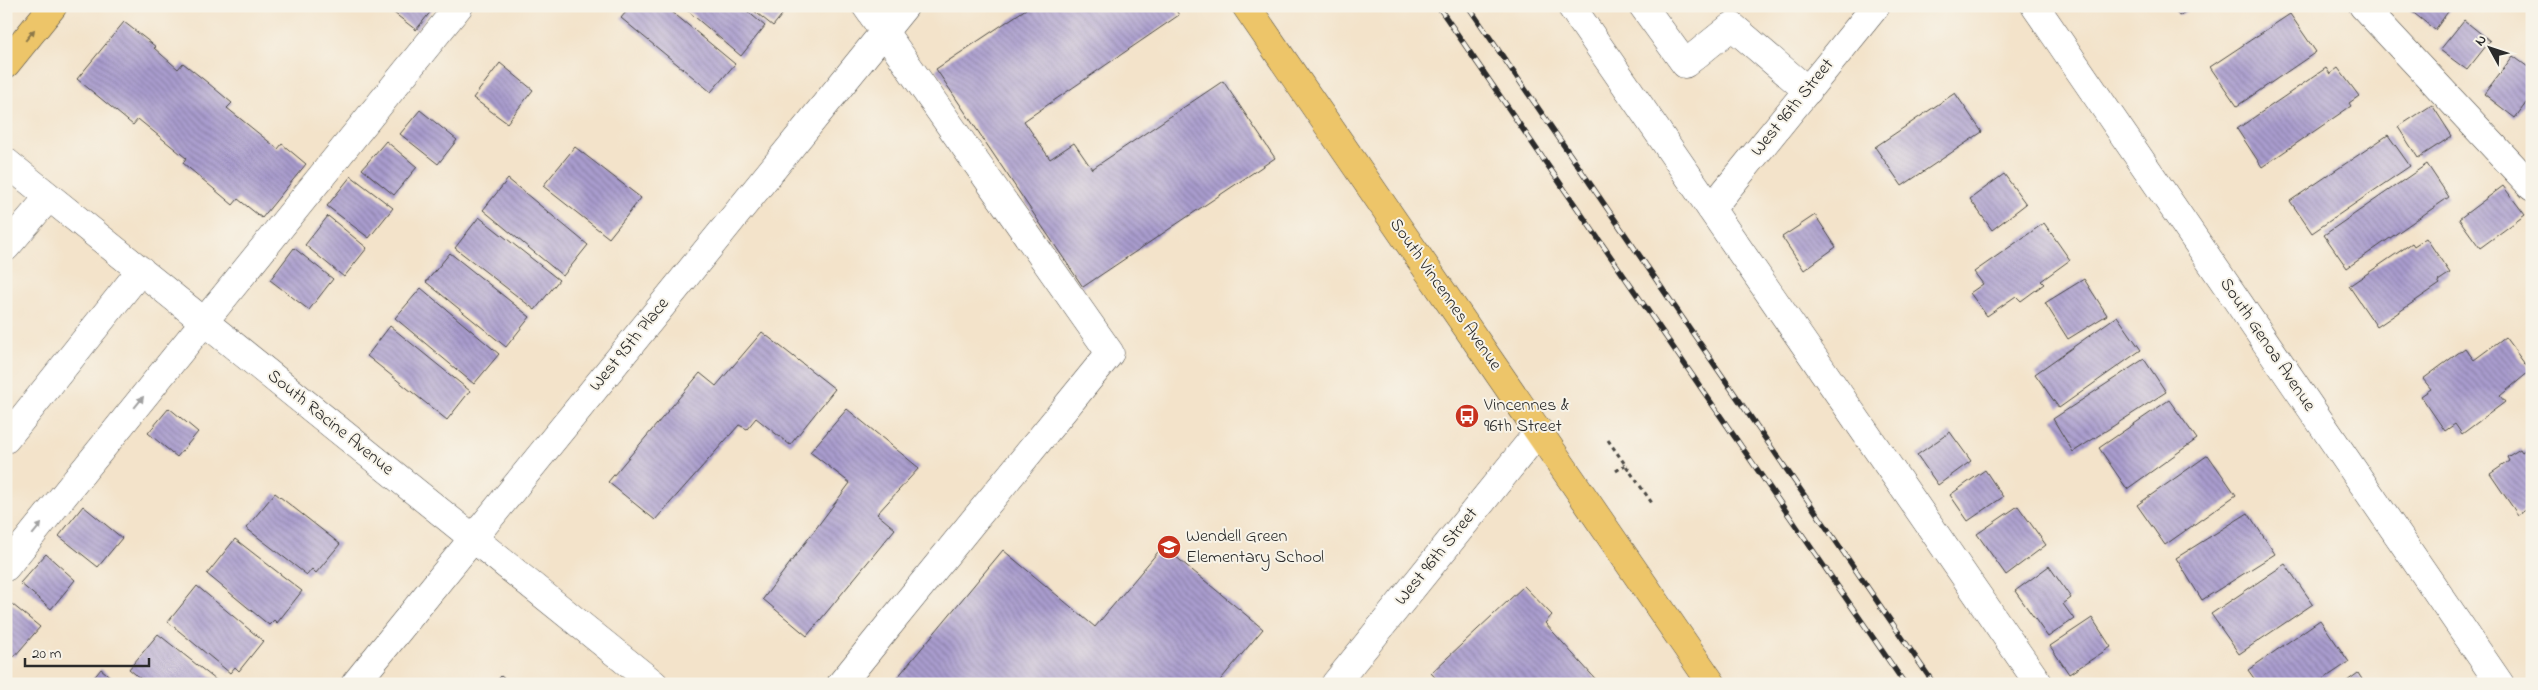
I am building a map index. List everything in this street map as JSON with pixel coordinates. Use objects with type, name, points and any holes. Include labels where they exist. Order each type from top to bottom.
[{"type":"main road","points":[[6,64],[53,6]]},
{"type":"main road","name":"South Vincennes Avenue","points":[[1246,6],[1712,684]]},
{"type":"street","points":[[6,567],[459,6]]},
{"type":"street","points":[[841,684],[1110,353],[866,6]]},
{"type":"street","name":"West 95th Place","points":[[355,684],[905,6]]},
{"type":"street","points":[[1571,6],[2039,684]]},
{"type":"street","points":[[1643,6],[1685,64],[1737,16],[1808,90]]},
{"type":"street","name":"West 96th Street","points":[[1711,209],[1876,6]]},
{"type":"street","name":"South Genoa Avenue","points":[[2035,6],[2500,684]]},
{"type":"street","points":[[2363,6],[2532,187]]},
{"type":"street","name":"South Racine Avenue","points":[[6,162],[654,684]]},
{"type":"street","points":[[6,247],[49,197]]},
{"type":"street","points":[[6,439],[141,270]]},
{"type":"street","name":"West 96th Street","points":[[1339,682],[1539,431]]},
{"type":"path","points":[[1608,440],[1652,503]]},
{"type":"path","points":[[1616,471],[1625,465]]},
{"type":"building","points":[[385,6],[435,6],[416,30]]},
{"type":"building","points":[[631,6],[665,6],[735,64],[711,92],[621,18]]},
{"type":"building","points":[[682,6],[741,6],[765,26],[741,56]]},
{"type":"building","points":[[748,6],[789,6],[773,26]]},
{"type":"building","points":[[1024,6],[1173,6],[1179,15],[1024,121],[1050,159],[1074,143],[1092,169],[1223,81],[1275,158],[1083,287],[936,69],[1026,9]]},
{"type":"building","points":[[2173,6],[2194,6],[2179,16]]},
{"type":"building","points":[[2405,6],[2452,6],[2435,30]]},
{"type":"building","points":[[2290,14],[2316,52],[2237,106],[2210,67]]},
{"type":"building","points":[[2464,20],[2490,41],[2467,70],[2440,50]]},
{"type":"building","points":[[124,22],[156,47],[154,48],[178,69],[183,63],[208,83],[232,103],[227,108],[278,149],[282,144],[306,164],[262,218],[238,199],[233,205],[183,163],[186,158],[138,119],[133,125],[77,79]]},
{"type":"building","points":[[2513,56],[2532,70],[2532,95],[2515,118],[2484,94]]},
{"type":"building","points":[[500,63],[533,90],[507,123],[473,98]]},
{"type":"building","points":[[2326,68],[2330,74],[2338,68],[2359,96],[2349,103],[2351,106],[2262,167],[2237,129]]},
{"type":"building","points":[[1955,93],[1982,132],[1902,186],[1875,147]]},
{"type":"building","points":[[2432,105],[2452,136],[2418,158],[2398,127]]},
{"type":"building","points":[[420,110],[457,140],[438,164],[400,134]]},
{"type":"building","points":[[2388,135],[2410,166],[2312,233],[2290,201]]},
{"type":"building","points":[[386,141],[417,167],[394,195],[362,169]]},
{"type":"building","points":[[575,147],[641,198],[609,238],[543,186]]},
{"type":"building","points":[[2427,164],[2449,197],[2347,268],[2324,235]]},
{"type":"building","points":[[2004,174],[2026,204],[1992,230],[1970,199]]},
{"type":"building","points":[[351,176],[393,208],[369,238],[327,206]]},
{"type":"building","points":[[508,179],[588,245],[563,276],[483,210]]},
{"type":"building","points":[[2503,186],[2525,215],[2480,248],[2459,219]]},
{"type":"building","points":[[1815,215],[1836,247],[1804,270],[1782,237]]},
{"type":"building","points":[[328,216],[367,248],[344,277],[305,245]]},
{"type":"building","points":[[479,217],[559,280],[535,310],[455,248]]},
{"type":"building","points":[[2044,223],[2070,260],[2041,281],[2044,284],[2021,301],[2016,296],[1987,316],[1970,293],[1983,284],[1974,272]]},
{"type":"building","points":[[2426,238],[2450,273],[2438,281],[2440,284],[2377,327],[2349,286],[2412,243],[2414,246]]},
{"type":"building","points":[[294,248],[333,279],[309,310],[270,280]]},
{"type":"building","points":[[450,253],[530,317],[506,347],[426,282]]},
{"type":"building","points":[[2084,279],[2107,315],[2068,339],[2045,303]]},
{"type":"building","points":[[421,288],[499,354],[474,384],[395,318]]},
{"type":"building","points":[[2117,316],[2141,350],[2059,408],[2035,374]]},
{"type":"building","points":[[390,326],[470,391],[447,420],[367,356]]},
{"type":"building","points":[[762,332],[835,389],[790,445],[756,418],[747,429],[739,425],[655,520],[608,482],[700,373],[716,386]]},
{"type":"building","points":[[2505,337],[2530,371],[2500,396],[2505,402],[2462,434],[2455,424],[2445,431],[2421,396],[2431,389],[2423,379],[2465,348],[2474,360]]},
{"type":"building","points":[[2144,359],[2166,392],[2073,452],[2053,419]]},
{"type":"building","points":[[2169,400],[2197,439],[2127,489],[2099,448]]},
{"type":"building","points":[[169,408],[198,432],[177,457],[148,433]]},
{"type":"building","points":[[847,409],[919,468],[877,514],[895,529],[807,636],[763,599],[850,483],[810,452]]},
{"type":"building","points":[[1950,432],[1971,461],[1938,485],[1917,455]]},
{"type":"building","points":[[2532,445],[2532,506],[2518,515],[2490,474],[2509,461],[2507,457],[2520,449],[2522,452]]},
{"type":"building","points":[[2208,455],[2236,495],[2165,545],[2137,505]]},
{"type":"building","points":[[1985,470],[2003,497],[1968,521],[1950,495]]},
{"type":"building","points":[[275,493],[340,544],[316,573],[312,569],[307,575],[246,528]]},
{"type":"building","points":[[83,506],[122,538],[98,567],[59,536]]},
{"type":"building","points":[[2018,506],[2046,545],[2006,575],[1977,534]]},
{"type":"building","points":[[2248,513],[2275,554],[2202,600],[2176,558]]},
{"type":"building","points":[[235,539],[302,591],[277,623],[274,620],[269,625],[207,574]]},
{"type":"building","points":[[1163,546],[1263,629],[1217,684],[892,684],[1003,550],[1095,627]]},
{"type":"building","points":[[46,554],[75,580],[51,609],[20,583]]},
{"type":"building","points":[[2285,564],[2313,604],[2239,654],[2211,614]]},
{"type":"building","points":[[2049,566],[2071,598],[2063,604],[2074,619],[2048,637],[2015,591]]},
{"type":"building","points":[[197,586],[263,641],[239,671],[235,667],[230,673],[168,622]]},
{"type":"building","points":[[1524,586],[1552,615],[1545,623],[1600,684],[1441,684],[1431,673]]},
{"type":"building","points":[[7,600],[40,627],[14,657],[6,650]]},
{"type":"building","points":[[2092,618],[2111,647],[2069,674],[2050,646]]},
{"type":"building","points":[[2320,620],[2349,662],[2316,684],[2258,684],[2248,670]]},
{"type":"building","points":[[158,634],[221,684],[147,684],[129,669]]},
{"type":"building","points":[[101,669],[118,683],[121,679],[126,684],[89,684]]},
{"type":"building","points":[[2358,673],[2365,684],[2343,684]]},
{"type":"building","points":[[501,676],[511,684],[494,684]]},
{"type":"railway","points":[[1438,6],[1905,684]]},
{"type":"railway","points":[[1468,6],[1934,684]]},
{"type":"place","name":"Vincennes & 96th Street","points":[[1467,416]]},
{"type":"place","name":"Wendell Green Elementary School","points":[[1169,547]]}]
